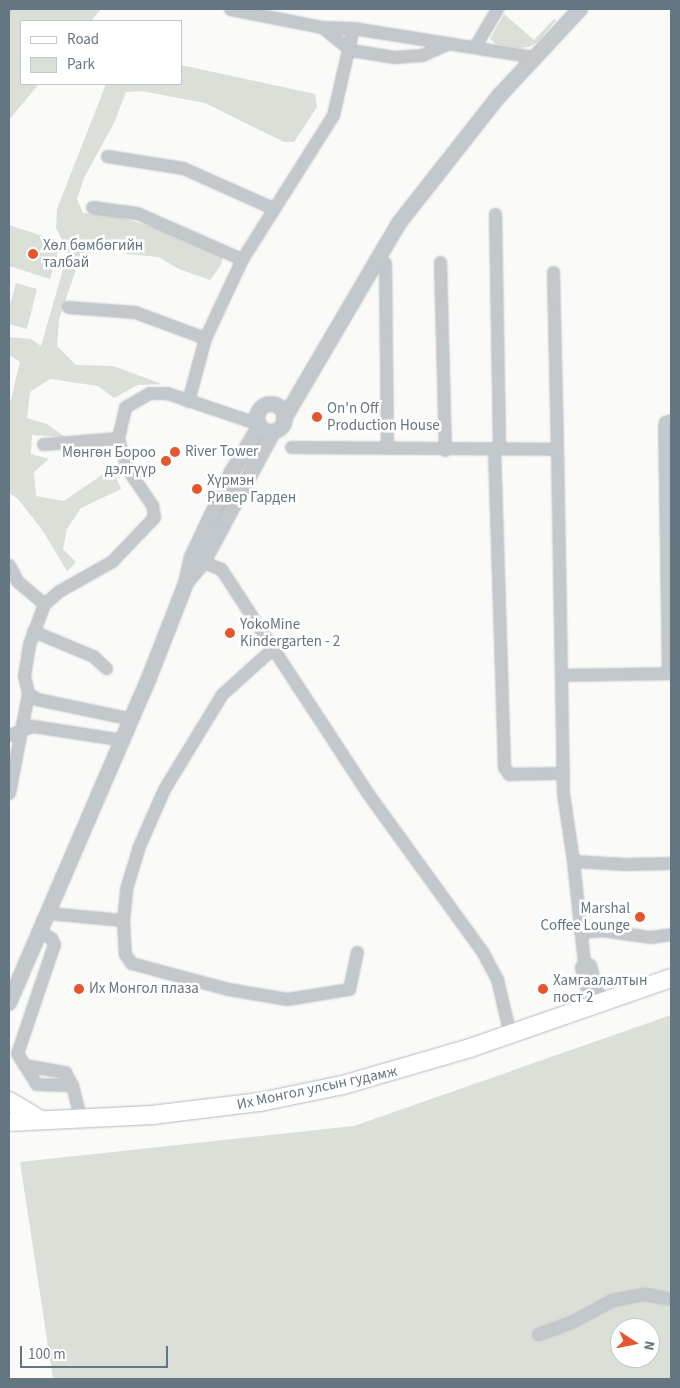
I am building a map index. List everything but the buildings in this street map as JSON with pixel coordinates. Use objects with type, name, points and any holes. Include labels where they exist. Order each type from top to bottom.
[{"type":"main road","name":"Их Монгол улсын гудамж","points":[[9,1122],[81,1121],[208,1109],[313,1092],[374,1078],[510,1035],[671,978]]},
{"type":"main road","points":[[9,1101],[44,1122]]},
{"type":"street","points":[[230,9],[322,27],[353,28],[475,46],[534,57]]},
{"type":"street","points":[[475,46],[497,9]]},
{"type":"street","points":[[186,583],[203,562],[273,432],[281,427],[399,223],[534,57],[580,9]]},
{"type":"street","points":[[322,27],[350,50],[395,57],[422,55],[449,43]]},
{"type":"street","points":[[188,400],[205,338],[242,259],[333,116],[350,50],[353,28]]},
{"type":"street","points":[[107,156],[183,168],[273,208]]},
{"type":"street","points":[[92,207],[137,213],[242,259]]},
{"type":"street","points":[[495,214],[497,448],[504,767],[508,774],[563,773]]},
{"type":"street","points":[[440,262],[445,450]]},
{"type":"street","points":[[385,263],[387,448]]},
{"type":"street","points":[[553,272],[563,773],[584,963],[590,965],[595,1004]]},
{"type":"street","points":[[68,307],[135,312],[205,338]]},
{"type":"street","points":[[9,1003],[132,719],[186,583],[192,557],[232,472],[267,405],[277,406],[303,390]]},
{"type":"street","points":[[9,792],[28,693],[24,676],[33,631],[44,604],[59,591],[112,561],[154,517],[152,505],[128,470],[118,438],[125,407],[140,396],[158,392],[188,400],[237,419],[259,422],[273,432]]},
{"type":"street","points":[[277,406],[284,419]]},
{"type":"street","points":[[561,676],[670,673],[664,428],[665,422],[671,420]]},
{"type":"street","points":[[43,444],[118,438]]},
{"type":"street","points":[[291,447],[445,450],[497,448],[557,449]]},
{"type":"street","points":[[203,562],[221,569],[366,791],[482,951],[497,979],[510,1035]]},
{"type":"street","points":[[9,565],[17,581],[44,604]]},
{"type":"street","points":[[33,631],[93,656],[106,668]]},
{"type":"street","points":[[272,648],[222,694],[164,789],[139,846],[126,889],[122,920],[125,954],[132,963],[228,989],[287,999],[349,989],[357,952]]},
{"type":"street","points":[[28,693],[37,699],[132,719]]},
{"type":"street","points":[[9,735],[33,726],[123,740]]},
{"type":"street","points":[[573,861],[624,864],[671,862]]},
{"type":"street","points":[[48,914],[122,920]]},
{"type":"street","points":[[580,932],[601,930],[650,937],[671,934]]},
{"type":"street","points":[[40,932],[51,938],[54,944],[17,1048],[24,1066],[38,1085],[72,1085]]},
{"type":"street","points":[[24,1066],[65,1072],[72,1085],[81,1121]]},
{"type":"street","points":[[538,1334],[573,1321],[612,1300],[644,1294],[671,1298]]},
{"type":"green space","points":[[9,9],[101,9],[92,20],[20,20],[20,85],[38,85],[9,120]]},
{"type":"green space","points":[[504,14],[534,40],[554,19],[556,20],[538,42],[529,47],[517,48],[496,44],[490,39]]},
{"type":"green space","points":[[182,65],[315,94],[317,107],[294,142],[284,142],[205,103],[141,91],[126,92],[115,121],[84,178],[77,199],[83,213],[112,215],[175,233],[223,255],[221,265],[210,280],[179,269],[158,257],[127,254],[108,247],[86,255],[76,269],[59,320],[57,346],[76,365],[113,366],[162,384],[138,385],[114,398],[98,386],[50,379],[30,392],[27,418],[47,424],[65,437],[32,435],[31,454],[49,459],[34,472],[36,496],[64,501],[112,468],[121,489],[81,508],[67,529],[63,549],[76,562],[67,571],[43,531],[18,499],[9,493],[9,407],[20,362],[9,355],[9,337],[31,339],[41,346],[68,252],[56,228],[57,209],[106,85],[182,85]]},
{"type":"green space","name":"Хөл бөмбөгийн талбай","points":[[9,225],[61,242],[50,279],[9,266]]},
{"type":"green space","points":[[16,283],[37,289],[27,329],[9,324],[9,308]]},
{"type":"green space","points":[[671,1015],[671,1379],[53,1379],[20,1162],[354,1126]]},
{"type":"place","name":"Хөл бөмбөгийн талбай","points":[[33,254]]},
{"type":"place","name":"On'n Off Production House","points":[[317,417]]},
{"type":"place","name":"River Tower","points":[[175,452]]},
{"type":"place","name":"Мөнгөн Бороо дэлгүүр","points":[[166,461]]},
{"type":"place","name":"Хүрмэн Ривер Гарден","points":[[197,489]]},
{"type":"place","name":"YokoMine Kindergarten - 2","points":[[230,633]]},
{"type":"place","name":"Marshal Coffee Lounge","points":[[640,917]]},
{"type":"place","name":"Их Монгол плаза","points":[[79,989]]},
{"type":"place","name":"Хамгаалалтын пост 2","points":[[543,989]]}]
